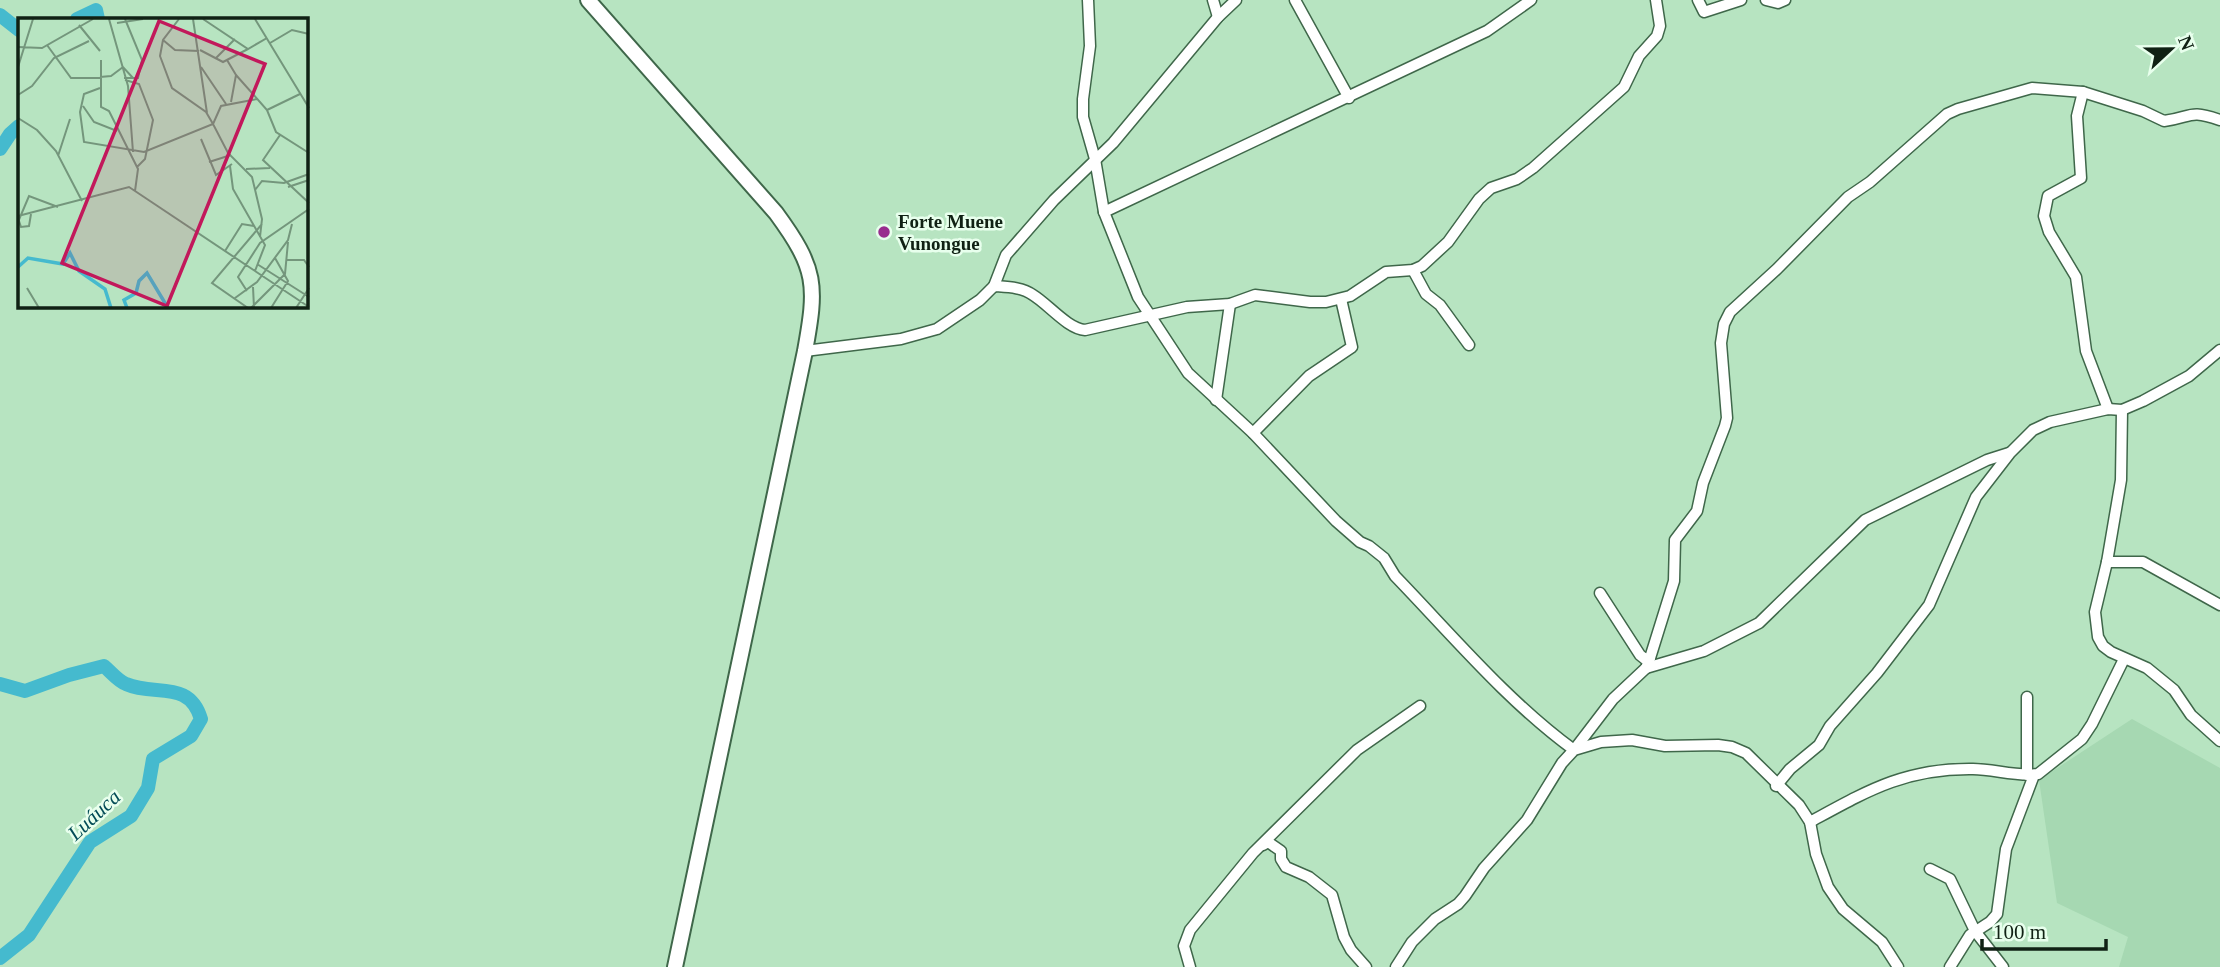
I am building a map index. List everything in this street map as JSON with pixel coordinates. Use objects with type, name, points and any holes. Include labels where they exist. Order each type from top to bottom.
[{"type":"street","points":[[588,0],[733,164],[796,241],[808,265],[813,286],[814,304],[805,351],[675,967]]},
{"type":"street","points":[[1088,0],[1090,46],[1083,117],[1095,159],[1104,212],[1128,276],[1149,314],[1188,373],[1253,433],[1336,521],[1384,558],[1395,576],[1513,698],[1547,730],[1574,750]]},
{"type":"street","points":[[1213,0],[1218,18]]},
{"type":"street","points":[[805,351],[901,340],[937,329],[980,300],[994,286],[1006,255],[1054,200],[1113,143],[1236,0]]},
{"type":"street","points":[[1295,0],[1349,98]]},
{"type":"street","points":[[1104,212],[1487,31],[1531,0]]},
{"type":"street","points":[[994,286],[1031,293],[1079,330],[1186,307],[1230,304],[1263,294],[1310,302],[1341,299],[1386,272],[1413,270],[1428,261],[1448,242],[1479,199],[1491,188],[1517,179],[1533,168],[1625,87],[1639,56],[1657,36],[1660,26],[1656,0]]},
{"type":"street","points":[[1698,0],[1704,12],[1741,0]]},
{"type":"street","points":[[1766,0],[1773,3],[1785,0]]},
{"type":"street","points":[[1396,967],[1412,942],[1435,919],[1465,896],[1485,868],[1527,820],[1562,763],[1613,699],[1648,663],[1674,581],[1675,540],[1697,511],[1703,483],[1727,418],[1721,343],[1724,324],[1730,312],[1848,197],[1870,182],[1947,114],[2032,88],[2083,92],[2143,111],[2164,121],[2191,113],[2200,113],[2220,120]]},
{"type":"street","points":[[2083,92],[2077,116],[2081,178],[2048,197],[2044,216],[2049,232],[2076,277],[2086,351],[2108,410]]},
{"type":"street","points":[[1413,270],[1426,294],[1440,305],[1469,345]]},
{"type":"street","points":[[1253,433],[1309,376],[1352,346],[1341,299]]},
{"type":"street","points":[[1216,400],[1230,304]]},
{"type":"street","points":[[1776,786],[1790,769],[1819,745],[1830,726],[1877,673],[1929,605],[1976,497],[2010,453],[2040,426],[2108,410],[2122,410],[2189,376],[2220,350]]},
{"type":"street","points":[[2122,410],[2121,480],[2107,562],[2095,612],[2098,637],[2103,646],[2124,659],[2147,668],[2174,690],[2191,715],[2220,741]]},
{"type":"street","points":[[1648,663],[1704,651],[1759,623],[1865,520],[1987,460],[2010,453]]},
{"type":"street","points":[[2107,562],[2143,562],[2220,605]]},
{"type":"street","points":[[1600,593],[1648,663]]},
{"type":"street","points":[[1810,822],[1868,791],[1905,776],[1952,769],[2031,775],[2082,739],[2124,659]]},
{"type":"street","points":[[1950,967],[1967,939],[1990,922],[1999,909],[2006,849],[2031,775],[2027,697]]},
{"type":"street","points":[[1190,967],[1184,946],[1190,930],[1253,853],[1357,750],[1420,706]]},
{"type":"street","points":[[1574,750],[1601,742],[1632,740],[1665,746],[1718,745],[1732,747],[1746,754],[1798,805],[1810,822],[1816,854],[1828,887],[1843,909],[1882,942],[1898,967]]},
{"type":"street","points":[[1263,845],[1268,842],[1281,851],[1281,859],[1286,867],[1327,889],[1337,907],[1350,950],[1366,967]]},
{"type":"street","points":[[1930,869],[1950,879],[1975,931],[2003,967]]},
{"type":"shaded area","points":[[2132,719],[2220,768],[2220,967],[2119,967],[2128,937],[2057,903],[2039,780]]},
{"type":"waterway","name":"Luáuca","points":[[79,18],[96,10],[98,18]]},
{"type":"waterway","name":"Luáuca","points":[[0,15],[18,29]]},
{"type":"waterway","name":"Luáuca","points":[[0,149],[18,127]]},
{"type":"waterway","name":"Luáuca","points":[[0,684],[25,691],[104,666],[126,684],[137,688],[170,691],[188,698],[201,719],[191,736],[153,759],[148,788],[131,816],[90,842],[29,935],[0,958]]},
{"type":"place","name":"Forte Muene Vunongue","points":[[884,232]]}]
